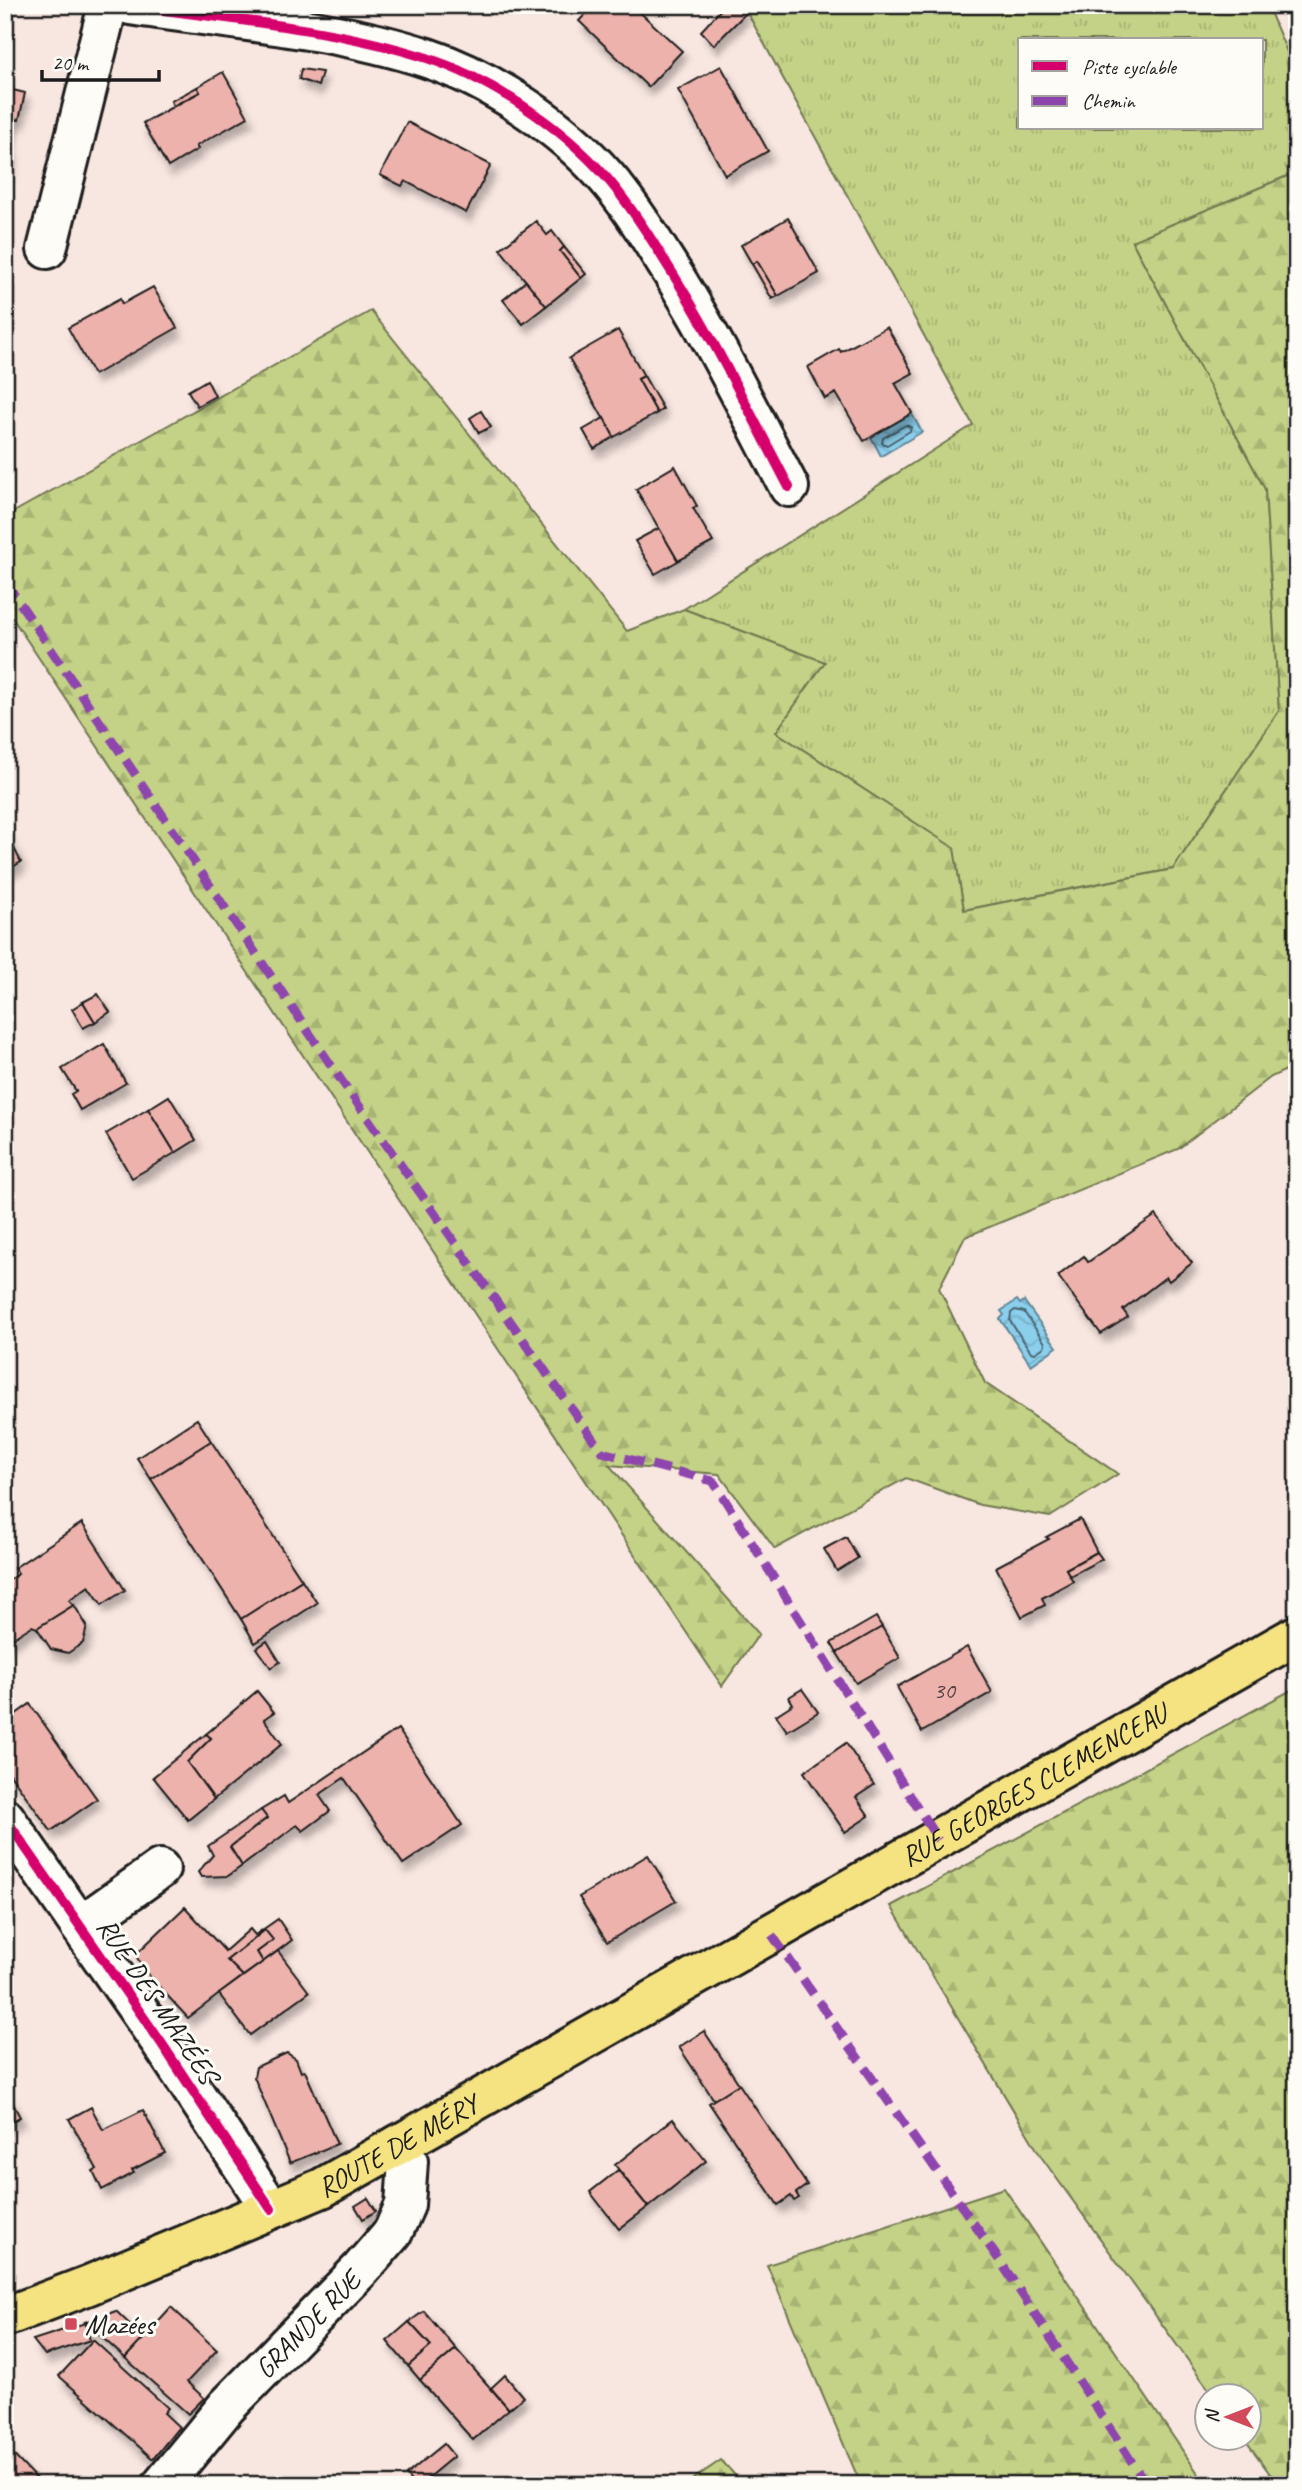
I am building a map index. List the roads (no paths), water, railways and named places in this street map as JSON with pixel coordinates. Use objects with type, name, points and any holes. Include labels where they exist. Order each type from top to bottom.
[{"type":"main road","name":"RUE GEORGES CLEMENCEAU","points":[[772,1935],[1297,1635]]},
{"type":"main road","name":"ROUTE DE MÉRY","points":[[5,2317],[322,2188],[772,1935]]},
{"type":"street","points":[[47,249],[107,5]]},
{"type":"street","points":[[130,5],[349,36],[429,58],[500,91],[556,129],[606,177],[646,231],[693,304],[789,487]]},
{"type":"street","name":"RUE DES MAZÉES","points":[[5,1818],[162,2044],[271,2209]]},
{"type":"street","points":[[80,1926],[160,1869]]},
{"type":"street","name":"GRANDE RUE","points":[[162,2485],[227,2406],[393,2232],[405,2205],[408,2161],[398,2146]]},
{"type":"water","points":[[912,414],[922,432],[881,456],[871,437]]},
{"type":"water","points":[[1017,1300],[1020,1304],[1024,1301],[1057,1347],[1031,1365],[1000,1319],[1004,1315],[1001,1311]]},
{"type":"place","name":"Mazées","points":[[71,2324]]}]
